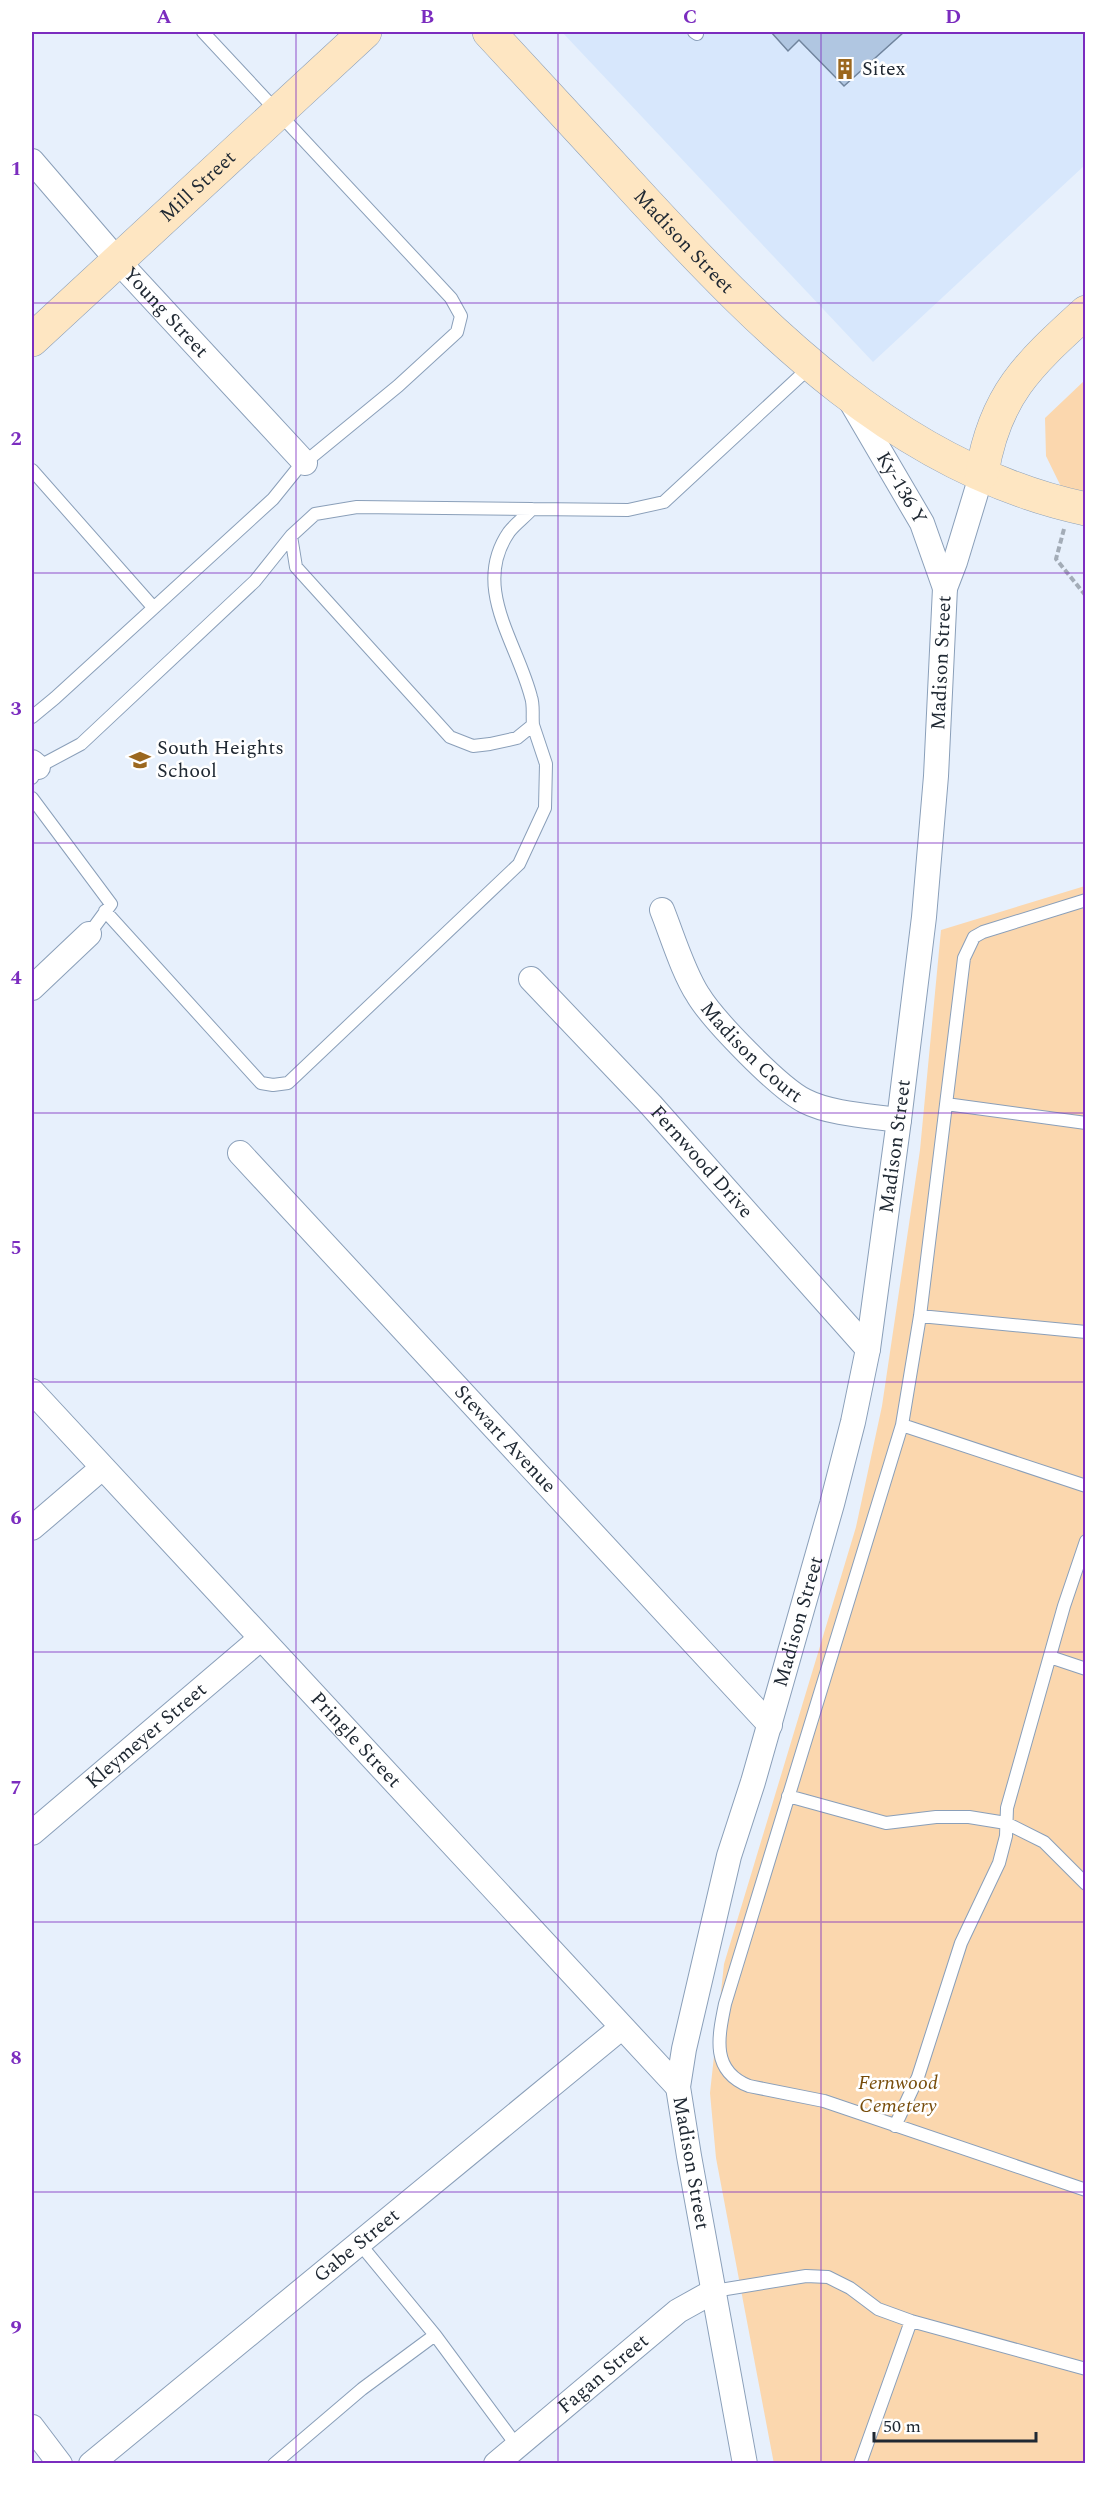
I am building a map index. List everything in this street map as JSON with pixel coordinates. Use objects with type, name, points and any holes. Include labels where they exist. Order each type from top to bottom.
[{"type":"main road","name":"Mill Street","points":[[32,340],[365,32]]},
{"type":"main road","name":"Madison Street","points":[[489,32],[688,248],[765,325],[847,395],[910,437],[982,473]]},
{"type":"main road","points":[[1078,507],[982,473],[987,443],[995,420],[1011,390],[1025,372],[1086,312]]},
{"type":"street","name":"Young Street","points":[[32,161],[118,261],[305,463]]},
{"type":"street","name":"Ky-136 Y","points":[[847,395],[922,523],[945,588]]},
{"type":"street","name":"Madison Street","points":[[745,2463],[688,2156],[678,2088],[684,2049],[729,1856],[770,1725],[832,1504],[853,1422],[868,1349],[924,917],[936,776],[945,588],[982,473]]},
{"type":"street","name":"Madison Court","points":[[662,910],[696,993],[735,1038],[785,1088],[806,1102],[828,1109],[899,1120]]},
{"type":"street","points":[[32,988],[89,934]]},
{"type":"street","name":"Fernwood Drive","points":[[531,979],[651,1105],[868,1349]]},
{"type":"street","name":"Stewart Avenue","points":[[240,1153],[770,1725]]},
{"type":"street","name":"Pringle Street","points":[[32,1391],[678,2088]]},
{"type":"street","points":[[32,1528],[102,1468]]},
{"type":"street","name":"Kleymeyer Street","points":[[32,1833],[260,1639]]},
{"type":"street","name":"Gabe Street","points":[[91,2463],[621,2028]]},
{"type":"street","name":"Fagan Street","points":[[496,2463],[678,2311],[714,2291]]},
{"type":"street","points":[[32,2427],[60,2463]]},
{"type":"lane","points":[[32,717],[273,500],[305,463],[398,386],[457,332],[461,316],[451,298],[203,32]]},
{"type":"lane","points":[[34,769],[81,744],[255,580],[291,537],[315,514],[357,507],[628,510],[664,502],[811,366]]},
{"type":"lane","points":[[32,470],[153,608]]},
{"type":"lane","points":[[105,911],[261,1083],[273,1085],[288,1083],[519,864],[545,808],[546,764],[533,724],[532,699],[497,606],[493,570],[502,543],[511,530],[532,509]]},
{"type":"lane","points":[[291,537],[297,567],[450,737],[473,746],[490,744],[517,738],[533,724]]},
{"type":"lane","points":[[32,798],[111,903],[89,934]]},
{"type":"lane","points":[[1086,900],[983,932],[974,937],[964,958],[920,1316],[902,1425],[725,2004],[719,2034],[724,2067],[738,2082],[824,2101],[1086,2190]]},
{"type":"lane","points":[[946,1104],[1086,1123]]},
{"type":"lane","points":[[920,1316],[1086,1332]]},
{"type":"lane","points":[[902,1425],[1086,1486]]},
{"type":"lane","points":[[895,2126],[918,2078],[961,1943],[999,1863],[1006,1836],[1009,1798],[1064,1606],[1086,1541]]},
{"type":"lane","points":[[1050,1658],[1086,1669]]},
{"type":"lane","points":[[788,1796],[886,1823],[936,1817],[969,1817],[1006,1823],[1044,1842],[1086,1884]]},
{"type":"lane","points":[[360,2244],[435,2335],[517,2446]]},
{"type":"lane","points":[[714,2291],[806,2276],[828,2277],[850,2288],[878,2309],[910,2321],[1086,2369]]},
{"type":"lane","points":[[860,2463],[910,2321]]},
{"type":"lane","points":[[274,2463],[363,2389],[435,2335]]},
{"type":"path","points":[[1078,507],[1056,560],[1086,596]]},
{"type":"shaded area","name":"Sitex","points":[[562,32],[1085,32],[1085,165],[873,362]]},
{"type":"green space","points":[[1085,380],[1085,507],[1070,505],[1046,456],[1045,418]]},
{"type":"green space","name":"Fernwood Cemetery","points":[[1085,886],[1085,2463],[774,2464],[716,2158],[710,2093],[724,1964],[856,1527],[882,1406],[920,1150],[941,930]]},
{"type":"building","name":"Sitex","points":[[771,32],[904,32],[844,86],[799,40],[788,51]]},
{"type":"place","name":"Sitex","points":[[845,69]]},
{"type":"place","name":"South Heights School","points":[[140,760]]}]
